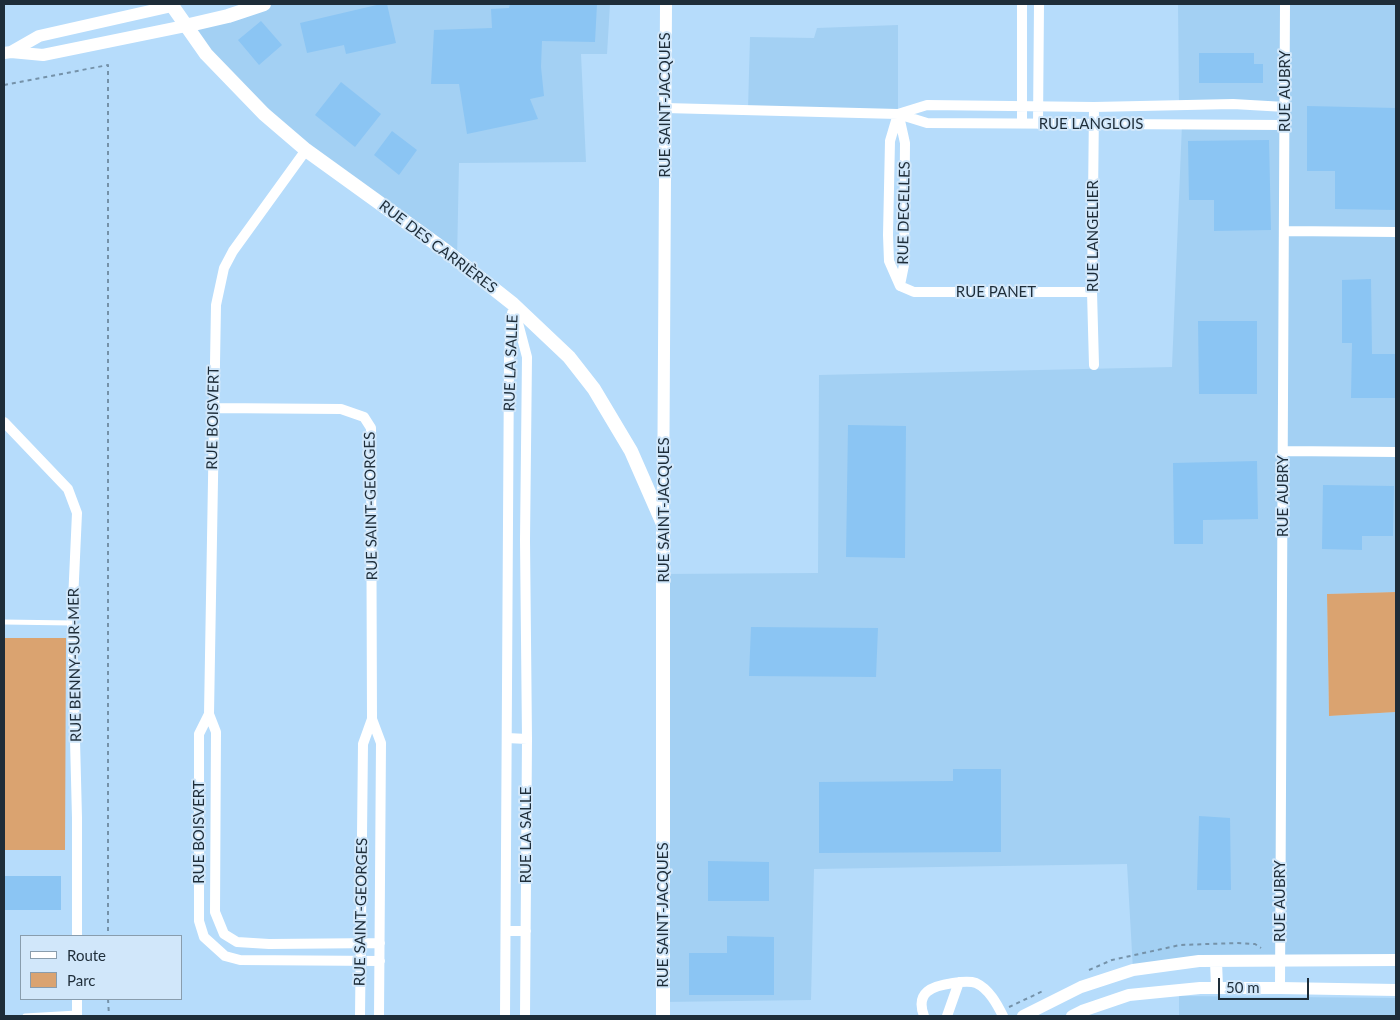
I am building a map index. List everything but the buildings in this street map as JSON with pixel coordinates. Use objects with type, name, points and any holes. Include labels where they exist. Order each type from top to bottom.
[{"type":"main road","name":"RUE DES CARRIÈRES","points":[[174,4],[185,26],[206,54],[264,114],[306,150],[446,251],[513,304],[569,357],[594,389],[632,451],[663,524]]},
{"type":"main road","points":[[185,26],[228,16],[264,4]]},
{"type":"main road","name":"RUE SAINT-JACQUES","points":[[663,524],[663,1016]]},
{"type":"street","points":[[7,53],[39,36],[174,4]]},
{"type":"street","name":"RUE SAINT-JACQUES","points":[[663,524],[666,4]]},
{"type":"street","points":[[1022,4],[1022,124]]},
{"type":"street","points":[[1038,124],[1039,4]]},
{"type":"street","name":"RUE AUBRY","points":[[1280,988],[1285,4]]},
{"type":"street","points":[[7,53],[43,55],[185,26]]},
{"type":"street","name":"RUE LANGLOIS","points":[[898,114],[927,105],[1094,107],[1233,104],[1285,107]]},
{"type":"street","name":"RUE LANGELIER","points":[[1094,107],[1092,292],[1094,365]]},
{"type":"street","name":"RUE LANGLOIS","points":[[665,108],[898,114],[927,123],[1285,126]]},
{"type":"street","name":"RUE DECELLES","points":[[898,114],[890,141],[888,235],[889,261],[900,286]]},
{"type":"street","name":"RUE DECELLES","points":[[898,114],[905,143],[904,265],[900,286]]},
{"type":"street","name":"RUE BOISVERT","points":[[224,934],[216,912],[216,732],[209,714],[216,305],[224,268],[233,250],[306,150]]},
{"type":"street","points":[[1284,231],[1396,232]]},
{"type":"street","name":"RUE PANET","points":[[900,286],[914,292],[1092,292]]},
{"type":"street","name":"RUE LA SALLE","points":[[505,1016],[509,358],[513,304]]},
{"type":"street","name":"RUE LA SALLE","points":[[513,304],[527,357],[525,1016]]},
{"type":"street","name":"RUE SAINT-GEORGES","points":[[214,408],[341,409],[364,417],[371,428],[372,719],[363,744],[360,1016]]},
{"type":"street","name":"RUE BENNY-SUR-MER","points":[[4,422],[68,489],[77,513],[72,624],[78,818],[77,935]]},
{"type":"street","points":[[1283,451],[1396,452]]},
{"type":"street","points":[[509,540],[525,540]]},
{"type":"street","name":"RUE BOISVERT","points":[[209,714],[199,734],[199,921],[204,937],[225,956],[240,960],[380,961]]},
{"type":"street","name":"RUE SAINT-GEORGES","points":[[372,719],[381,743],[380,1016]]},
{"type":"street","points":[[507,738],[527,739]]},
{"type":"street","points":[[506,931],[526,931]]},
{"type":"street","points":[[215,946],[224,934],[237,942],[269,944],[380,943]]},
{"type":"street","points":[[1023,1016],[1081,987],[1133,970],[1199,961],[1396,960]]},
{"type":"street","points":[[1216,961],[1217,988]]},
{"type":"street","points":[[1118,976],[1125,997]]},
{"type":"street","points":[[946,1016],[958,982]]},
{"type":"street","points":[[924,1016],[921,1007],[923,994],[935,985],[958,982],[974,983],[986,989],[1003,1016]]},
{"type":"street","points":[[1072,1016],[1125,997],[1200,988],[1396,990]]},
{"type":"street","points":[[77,1000],[77,1015]]},
{"type":"lane","points":[[4,622],[72,624]]},
{"type":"lane","points":[[24,1016],[77,1015]]},
{"type":"path","points":[[4,85],[108,65],[108,935]]},
{"type":"path","points":[[108,1000],[108,1016]]},
{"type":"shaded area","points":[[263,4],[610,4],[607,54],[581,54],[586,162],[459,163],[457,260],[306,150],[185,26]]},
{"type":"shaded area","points":[[1178,4],[1396,4],[1396,592],[1327,594],[1329,716],[1396,712],[1396,961],[1280,960],[1133,970],[1127,864],[814,869],[811,1000],[663,1002],[663,574],[818,573],[819,375],[1172,367],[1182,124],[1284,125],[1285,108],[1179,105]]},
{"type":"shaded area","points":[[898,25],[898,114],[748,110],[750,37],[814,38],[817,28]]},
{"type":"shaded area","points":[[1179,996],[1396,998],[1396,1016],[1179,1016]]},
{"type":"green space","points":[[1396,592],[1396,712],[1329,716],[1327,594]]},
{"type":"green space","points":[[4,638],[66,638],[65,850],[4,850]]}]
